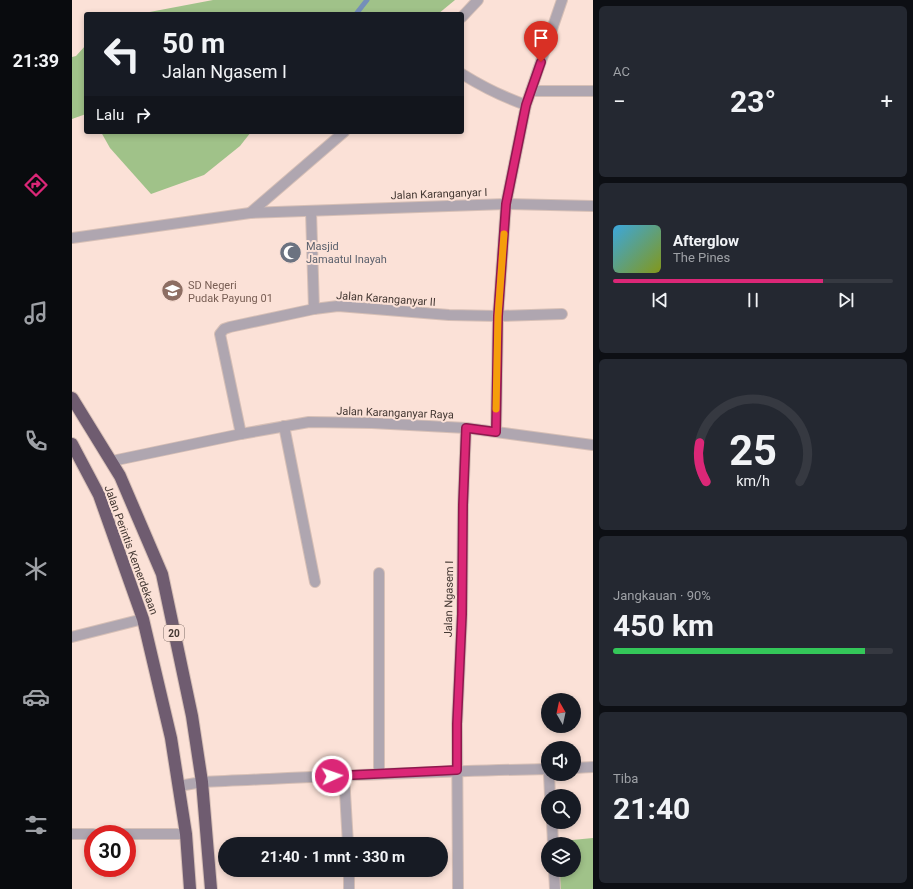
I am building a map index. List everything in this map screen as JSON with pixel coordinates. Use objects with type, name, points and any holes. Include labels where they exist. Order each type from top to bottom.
[{"type":"highway","name":"Jalan Perintis Kemerdekaan","points":[[72,398],[120,476],[162,574],[192,716],[202,782],[211,889]]},
{"type":"highway","name":"Jalan Perintis Kemerdekaan","points":[[72,444],[75,456],[99,495],[143,619],[171,738],[186,834],[190,889]]},
{"type":"street","points":[[464,15],[478,0]]},
{"type":"street","points":[[496,432],[498,316],[506,204],[526,105],[562,0]]},
{"type":"street","points":[[464,75],[498,94],[526,105]]},
{"type":"street","points":[[531,91],[593,91]]},
{"type":"street","points":[[250,213],[342,134]]},
{"type":"street","name":"Jalan Karanganyar I","points":[[72,238],[250,213],[506,204],[593,206]]},
{"type":"street","points":[[311,211],[314,309]]},
{"type":"street","name":"Jalan Karanganyar II","points":[[241,434],[220,334],[224,329],[314,309],[338,306],[449,315],[498,316],[562,314]]},
{"type":"street","name":"Jalan Karanganyar Raya","points":[[112,461],[241,434],[309,422],[372,423],[466,428],[593,445]]},
{"type":"street","points":[[284,426],[314,582]]},
{"type":"street","name":"Jalan Ngasem I","points":[[458,889],[457,724],[462,614],[463,505],[466,428]]},
{"type":"street","points":[[379,573],[379,773]]},
{"type":"street","points":[[72,637],[143,619]]},
{"type":"street","points":[[581,768],[593,767]]},
{"type":"street","points":[[179,786],[202,782],[379,773],[541,769]]},
{"type":"street","points":[[344,775],[348,837]]},
{"type":"street","points":[[72,834],[84,834]]},
{"type":"street","points":[[136,834],[186,834]]},
{"type":"street","points":[[349,877],[349,889]]},
{"type":"street","points":[[554,877],[555,889]]},
{"type":"green space","points":[[213,0],[455,0],[440,12],[150,12]]},
{"type":"green space","points":[[84,47],[84,115],[72,119],[72,57],[76,56]]},
{"type":"green space","points":[[102,134],[249,134],[240,146],[204,175],[151,194],[110,148]]},
{"type":"green space","points":[[593,838],[593,889],[559,889],[558,877],[581,877],[581,839]]},
{"type":"waterway","points":[[358,12],[367,0]]},
{"type":"slow traffic","points":[[496,409],[498,316],[504,234]]},
{"type":"place","name":"Masjid Jamaatul Inayah","points":[[291,252]]},
{"type":"place","name":"SD Negeri Pudak Payung 01","points":[[173,291]]},
{"type":"route","points":[[332,776],[457,770],[457,724],[462,614],[463,505],[466,428],[496,432],[498,316],[506,204],[526,105],[541,62]]}]
